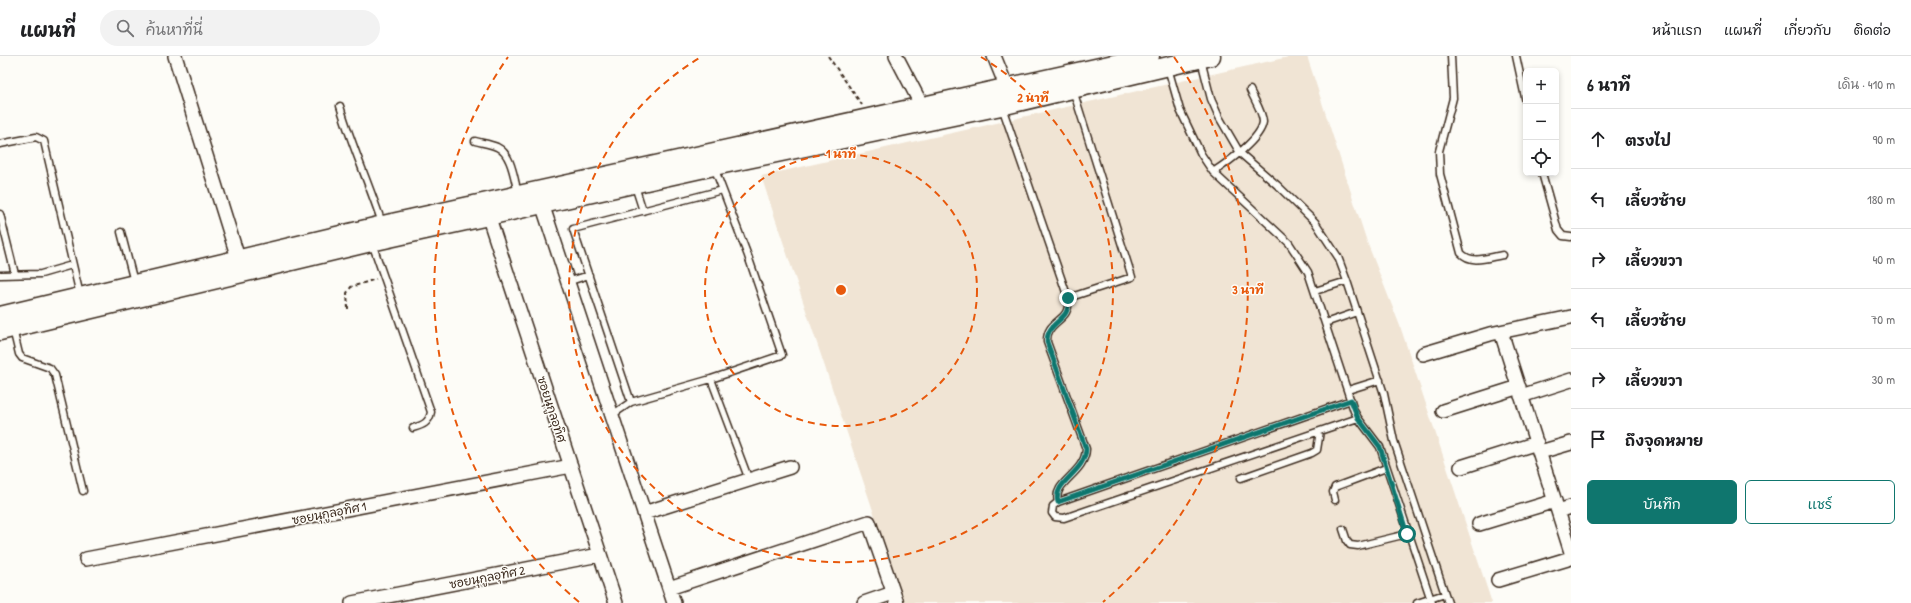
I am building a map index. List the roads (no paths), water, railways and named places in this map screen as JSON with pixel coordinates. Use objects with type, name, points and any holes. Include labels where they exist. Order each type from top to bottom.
[{"type":"main road","points":[[87,300],[371,242],[488,215],[541,197],[871,118],[1150,56]]},
{"type":"main road","points":[[4,325],[134,284],[238,258],[518,194],[541,197],[634,183],[1001,106],[1072,89],[1166,61],[1204,57]]},
{"type":"street","points":[[175,56],[238,258]]},
{"type":"street","points":[[896,56],[922,106]]},
{"type":"street","points":[[994,56],[1007,88]]},
{"type":"street","points":[[541,197],[567,282],[674,603]]},
{"type":"street","name":"ซอยนุกูลอุทิศ","points":[[488,215],[616,603]]},
{"type":"street","points":[[1424,354],[1501,332],[1571,318]]},
{"type":"street","points":[[1501,332],[1571,552]]},
{"type":"street","points":[[1443,411],[1571,380]]},
{"type":"street","points":[[1461,466],[1538,448],[1571,443]]},
{"type":"street","name":"ซอยนุกูลอุทิศ 1","points":[[86,560],[571,466]]},
{"type":"street","points":[[644,513],[790,467]]},
{"type":"street","points":[[1479,524],[1557,506],[1571,508]]},
{"type":"street","points":[[669,588],[869,522],[895,598],[864,603]]},
{"type":"street","name":"ซอยนุกูลอุทิศ 2","points":[[352,603],[599,554]]},
{"type":"street","points":[[1498,580],[1571,558]]},
{"type":"lane","points":[[1451,56],[1453,98],[1439,151],[1440,174],[1448,206],[1461,253],[1466,258],[1475,260],[1503,255]]},
{"type":"lane","points":[[1516,56],[1523,88]]},
{"type":"lane","points":[[1204,57],[1211,99],[1219,117],[1240,153],[1277,185],[1315,222],[1338,257],[1380,380],[1394,441],[1448,603]]},
{"type":"lane","points":[[1166,61],[1180,110],[1201,154],[1213,172],[1289,243],[1308,272],[1358,418],[1376,440],[1431,601]]},
{"type":"lane","points":[[1068,298],[1132,277],[1072,89]]},
{"type":"lane","points":[[1213,172],[1240,153],[1260,130],[1263,122],[1250,90]]},
{"type":"lane","points":[[340,106],[352,145],[368,181],[383,225]]},
{"type":"lane","points":[[1001,106],[1070,307],[1067,314],[1056,322],[1050,330],[1047,337],[1047,342],[1086,449],[1086,456],[1082,465],[1063,483],[1057,492],[1058,502]]},
{"type":"lane","points":[[0,144],[36,137],[44,141],[72,265],[87,300]]},
{"type":"lane","points":[[475,141],[498,148],[505,153],[518,194]]},
{"type":"lane","points":[[612,415],[631,402],[711,379],[782,355],[748,256],[714,166]]},
{"type":"lane","points":[[1543,176],[1558,230],[1562,236],[1571,237]]},
{"type":"lane","points":[[634,183],[643,211]]},
{"type":"lane","points":[[631,402],[573,229],[722,190]]},
{"type":"lane","points":[[0,214],[15,274]]},
{"type":"lane","points":[[121,232],[134,284]]},
{"type":"lane","points":[[371,242],[431,412],[429,419],[424,425],[413,428]]},
{"type":"lane","points":[[0,274],[41,274],[72,265]]},
{"type":"lane","points":[[567,282],[588,275]]},
{"type":"lane","points":[[1315,290],[1347,280]]},
{"type":"lane","points":[[1325,323],[1358,312]]},
{"type":"lane","points":[[4,325],[22,358],[50,368],[55,375],[83,491]]},
{"type":"lane","points":[[711,379],[749,480]]},
{"type":"lane","points":[[1348,390],[1380,380]]},
{"type":"lane","points":[[1351,400],[1058,502],[1053,506],[1052,513],[1055,517],[1064,518],[1358,418]]},
{"type":"lane","points":[[1241,478],[1312,453],[1317,450],[1320,431]]},
{"type":"lane","points":[[1335,500],[1333,492],[1335,487],[1386,468]]},
{"type":"lane","points":[[1343,529],[1350,545],[1358,546],[1407,534]]},
{"type":"lane","points":[[1417,603],[1431,601],[1445,594]]}]
